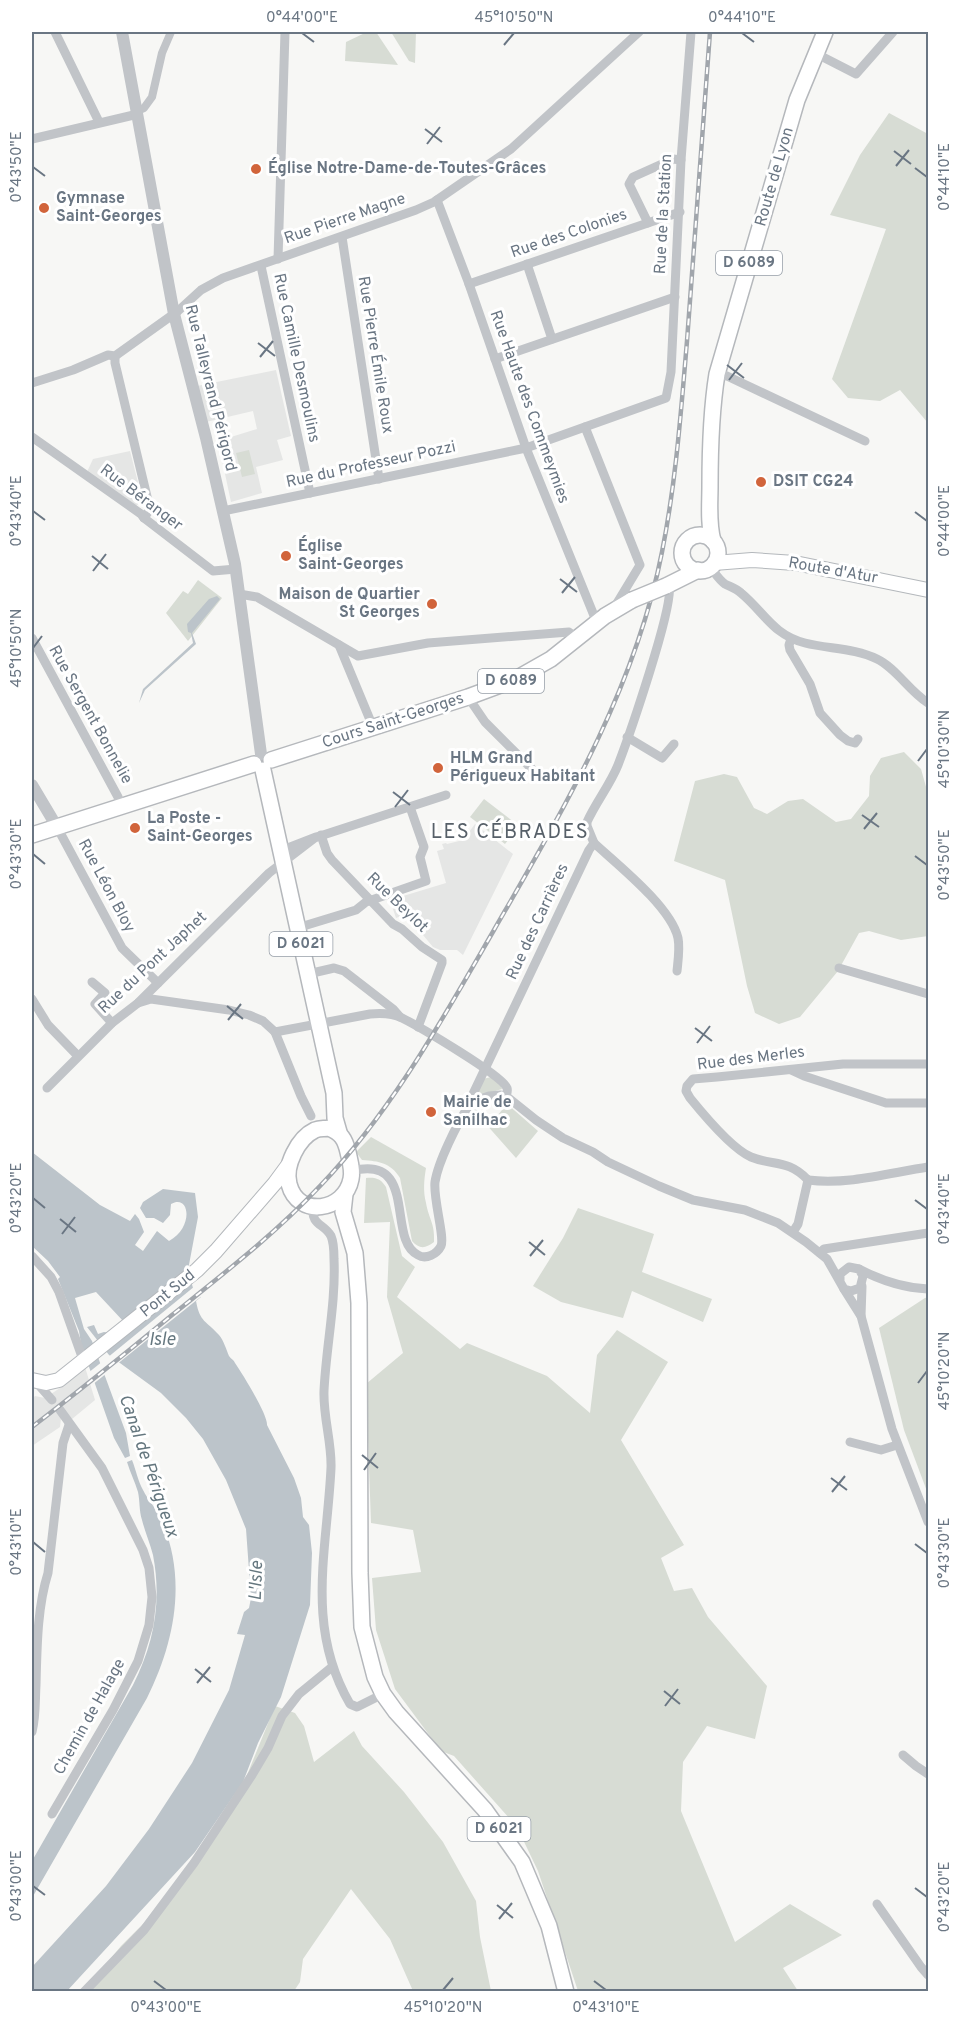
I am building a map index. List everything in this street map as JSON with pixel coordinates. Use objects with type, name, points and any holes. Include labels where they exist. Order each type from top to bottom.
[{"type":"main road","name":"Route de Lyon","points":[[710,558],[712,416],[717,374],[797,100],[825,32]]},
{"type":"main road","name":"Route de Lyon","points":[[690,538],[704,521],[710,502]]},
{"type":"main road","points":[[668,585],[679,573],[684,545],[690,538],[705,536],[710,558],[689,567],[683,559]]},
{"type":"main road","name":"Cours Saint-Georges","points":[[262,762],[284,757],[514,680],[532,671],[612,611],[668,585],[710,558]]},
{"type":"main road","name":"Route d'Atur","points":[[710,558],[736,562],[773,561],[807,565],[928,590]]},
{"type":"main road","name":"D 6089","points":[[32,834],[262,762]]},
{"type":"main road","name":"D 6021","points":[[262,762],[334,1093],[335,1118],[339,1132]]},
{"type":"main road","points":[[315,1123],[339,1132],[346,1144],[352,1171],[351,1181],[345,1194],[334,1203],[318,1207],[294,1196],[287,1179],[289,1164],[296,1149],[315,1123],[330,1112],[334,1093]]},
{"type":"main road","name":"Pont Sud","points":[[34,1381],[53,1382],[71,1372],[198,1270],[289,1164]]},
{"type":"main road","name":"Pont Sud","points":[[254,1206],[274,1194],[294,1196]]},
{"type":"main road","name":"D 6021","points":[[345,1194],[342,1204],[344,1219],[355,1252],[358,1303],[360,1573],[363,1627],[375,1677],[383,1694],[412,1731],[485,1810],[522,1862],[549,1926],[567,1992]]},
{"type":"main road","name":"D 6021","points":[[318,1207],[340,1223],[355,1252]]},
{"type":"street","points":[[55,32],[99,122]]},
{"type":"street","name":"Rue Talleyrand Périgord","points":[[122,32],[174,314],[236,569],[262,762]]},
{"type":"street","points":[[32,139],[137,112],[144,108],[152,98],[162,53],[171,32]]},
{"type":"street","points":[[278,259],[285,32]]},
{"type":"street","name":"Rue Pierre Magne","points":[[32,383],[73,370],[108,355],[116,356],[174,314],[201,290],[223,278],[342,237],[437,200],[511,149],[639,32]]},
{"type":"street","name":"Rue de la Station","points":[[666,398],[671,372],[681,160],[691,32]]},
{"type":"street","points":[[815,53],[856,74],[893,32]]},
{"type":"street","points":[[648,223],[629,184],[630,181],[633,177],[673,159],[681,160]]},
{"type":"street","name":"Rue Haute des Commeymies","points":[[437,200],[469,284],[525,448],[597,623]]},
{"type":"street","name":"Rue des Colonies","points":[[469,284],[680,212]]},
{"type":"street","name":"Rue Pierre Émile Roux","points":[[342,237],[379,478]]},
{"type":"street","points":[[527,264],[552,339]]},
{"type":"street","name":"Rue Camille Desmoulins","points":[[261,266],[310,493]]},
{"type":"street","points":[[495,359],[675,297]]},
{"type":"street","points":[[116,356],[118,374],[150,509],[144,518]]},
{"type":"street","points":[[717,374],[727,376],[865,441]]},
{"type":"street","name":"Rue du Professeur Pozzi","points":[[223,511],[525,448],[666,398]]},
{"type":"street","points":[[585,427],[640,566],[612,611]]},
{"type":"street","name":"Rue Béranger","points":[[32,437],[141,514],[213,570],[236,569]]},
{"type":"street","points":[[710,558],[725,584],[741,593],[771,625],[792,639],[804,643],[864,654],[878,659],[928,704]]},
{"type":"street","points":[[668,585],[670,595],[664,623],[617,767],[587,826],[594,843],[649,894],[673,926],[678,939],[677,971]]},
{"type":"street","points":[[239,594],[257,597],[358,656],[428,643],[569,632],[577,638]]},
{"type":"street","name":"Rue Sergent Bonnelie","points":[[32,638],[118,797],[121,807]]},
{"type":"street","points":[[792,639],[789,645],[790,650],[810,684],[820,713],[832,728],[848,741],[855,743],[858,739]]},
{"type":"street","points":[[339,645],[373,727]]},
{"type":"street","points":[[468,697],[485,722],[532,769]]},
{"type":"street","points":[[627,737],[662,758],[674,744]]},
{"type":"street","points":[[32,785],[57,827]]},
{"type":"street","points":[[282,857],[318,836],[446,795]]},
{"type":"street","points":[[32,834],[43,819],[42,804]]},
{"type":"street","points":[[297,928],[356,910],[371,900],[426,881],[420,857],[424,847],[410,807]]},
{"type":"street","name":"Rue Léon Bloy","points":[[57,827],[122,948],[158,983]]},
{"type":"street","name":"Rue Beylot","points":[[318,836],[332,861],[393,924],[442,960],[418,1027]]},
{"type":"street","name":"Rue des Carrières","points":[[352,1171],[374,1170],[388,1175],[393,1183],[406,1241],[410,1249],[421,1257],[436,1252],[442,1244],[442,1234],[436,1213],[435,1183],[448,1147],[472,1102],[472,1094],[594,843]]},
{"type":"street","name":"Rue du Pont Japhet","points":[[46,1088],[112,1023],[138,1003],[269,873],[282,857]]},
{"type":"street","points":[[308,974],[334,968],[344,971],[400,1017]]},
{"type":"street","points":[[839,968],[928,994]]},
{"type":"street","points":[[92,982],[105,993],[95,1004],[112,1023]]},
{"type":"street","points":[[32,999],[48,1025],[78,1056]]},
{"type":"street","points":[[138,1003],[151,999],[229,1010],[263,1021],[275,1032],[301,1096],[315,1123]]},
{"type":"street","points":[[275,1032],[370,1014],[380,1013],[400,1017],[485,1068],[507,1087],[506,1096]]},
{"type":"street","name":"Rue des Merles","points":[[808,1180],[796,1169],[751,1157],[740,1150],[696,1105],[686,1091],[687,1086],[693,1079],[843,1064],[928,1064]]},
{"type":"street","points":[[791,1070],[886,1102],[928,1103]]},
{"type":"street","points":[[472,1102],[489,1096],[506,1096],[563,1138],[631,1173],[693,1200],[761,1215],[793,1232],[824,1256],[877,1278],[928,1289]]},
{"type":"street","points":[[793,1232],[798,1224],[808,1180],[846,1180],[928,1167]]},
{"type":"street","points":[[318,1207],[312,1216],[330,1236],[334,1261],[324,1392],[325,1421],[331,1464],[322,1552],[321,1593],[324,1627],[332,1667],[343,1693],[353,1707],[383,1694]]},
{"type":"street","points":[[928,1233],[824,1249],[824,1256],[861,1316],[897,1445],[928,1522]]},
{"type":"street","points":[[32,1256],[51,1277],[59,1292],[81,1354]]},
{"type":"street","points":[[842,1285],[842,1271],[849,1267]]},
{"type":"street","points":[[859,1269],[863,1276],[861,1316]]},
{"type":"street","points":[[842,1285],[854,1291],[877,1278]]},
{"type":"street","points":[[34,1381],[52,1400]]},
{"type":"street","name":"Chemin de Halage","points":[[52,1814],[134,1669],[144,1644],[151,1612],[151,1581],[143,1550],[102,1468],[60,1410]]},
{"type":"street","points":[[32,1732],[36,1716],[34,1687],[38,1640],[63,1443],[69,1425]]},
{"type":"street","points":[[850,1442],[881,1450],[897,1445]]},
{"type":"street","points":[[84,1992],[144,1930],[194,1863],[252,1775],[282,1716],[299,1694],[332,1667]]},
{"type":"street","points":[[903,1755],[928,1774]]},
{"type":"street","points":[[877,1904],[928,1975]]},
{"type":"shaded area","points":[[367,32],[376,32],[398,65],[345,61],[346,42]]},
{"type":"shaded area","points":[[391,32],[416,32],[415,63],[409,61]]},
{"type":"shaded area","points":[[889,113],[928,134],[928,423],[900,390],[880,401],[848,398],[832,379],[886,229],[830,215],[860,155]]},
{"type":"shaded area","points":[[276,370],[291,436],[277,440],[283,460],[256,467],[262,493],[231,502],[218,441],[257,429],[253,411],[206,422],[197,386]]},
{"type":"shaded area","points":[[249,450],[255,474],[242,477],[236,453]]},
{"type":"shaded area","points":[[130,451],[143,502],[135,506],[87,472],[93,459]]},
{"type":"shaded area","points":[[198,580],[222,598],[188,641],[166,613],[183,591],[188,594]]},
{"type":"shaded area","points":[[904,752],[921,769],[928,794],[928,936],[901,940],[869,931],[859,933],[838,971],[800,1017],[779,1024],[755,1013],[747,986],[725,880],[674,861],[695,781],[724,774],[737,777],[754,808],[767,814],[788,801],[803,799],[836,822],[851,819],[869,796],[870,776],[881,758]]},
{"type":"shaded area","points":[[484,799],[519,826],[505,844],[470,817]]},
{"type":"shaded area","points":[[475,824],[513,854],[463,955],[457,950],[440,950],[433,947],[423,935],[420,918],[414,919],[413,915],[402,919],[401,916],[396,918],[390,900],[446,883],[437,851],[444,849],[442,844],[463,840]]},
{"type":"shaded area","points":[[491,1077],[502,1089],[478,1096],[476,1092],[483,1079]]},
{"type":"shaded area","points":[[507,1104],[538,1131],[516,1158],[477,1114],[472,1112],[476,1108],[492,1122]]},
{"type":"shaded area","points":[[371,1137],[426,1168],[424,1194],[434,1236],[434,1242],[428,1246],[420,1247],[412,1241],[400,1178],[393,1169],[374,1161],[362,1160],[356,1152]]},
{"type":"shaded area","points":[[366,1178],[378,1179],[386,1187],[402,1256],[415,1267],[397,1297],[460,1349],[467,1343],[547,1376],[590,1413],[597,1355],[617,1330],[668,1362],[621,1440],[684,1545],[661,1558],[674,1591],[692,1588],[708,1617],[767,1686],[755,1739],[707,1726],[683,1762],[681,1811],[735,1942],[790,1904],[842,1935],[783,1968],[798,1991],[578,1991],[538,1871],[517,1827],[454,1756],[441,1751],[395,1689],[376,1630],[372,1578],[421,1572],[413,1530],[371,1523],[366,1384],[403,1353],[387,1297],[390,1222],[364,1223]]},
{"type":"shaded area","points":[[578,1208],[654,1234],[642,1272],[712,1299],[703,1322],[632,1291],[623,1318],[561,1302],[533,1286],[563,1238]]},
{"type":"shaded area","points":[[928,1297],[928,1494],[904,1430],[879,1328]]},
{"type":"shaded area","points":[[85,1367],[95,1400],[72,1419],[67,1414],[61,1418],[60,1427],[32,1446],[32,1399],[35,1396],[45,1398]]},
{"type":"shaded area","points":[[275,1706],[295,1713],[304,1726],[314,1762],[354,1731],[362,1746],[404,1792],[443,1842],[476,1901],[480,1937],[491,1991],[413,1991],[390,1939],[351,1889],[303,1959],[300,1982],[294,1991],[83,1992],[121,1946],[144,1923],[206,1842],[245,1780]]},
{"type":"water","points":[[217,596],[220,599],[192,633],[196,644],[145,690],[139,703],[143,689],[193,643],[187,624],[209,599]]},
{"type":"water","name":"Isle","points":[[32,1152],[100,1205],[130,1221],[135,1214],[144,1232],[135,1245],[143,1251],[157,1231],[169,1241],[177,1235],[186,1221],[186,1214],[182,1203],[171,1204],[170,1215],[163,1223],[154,1218],[146,1218],[140,1208],[143,1202],[163,1189],[195,1193],[198,1217],[188,1270],[193,1288],[201,1297],[196,1301],[198,1308],[204,1321],[221,1337],[229,1356],[254,1394],[294,1478],[301,1498],[303,1517],[309,1525],[312,1553],[310,1605],[281,1697],[258,1743],[243,1782],[195,1852],[67,1991],[32,1991],[32,1967],[106,1886],[149,1829],[192,1763],[229,1690],[245,1635],[237,1634],[251,1598],[246,1529],[226,1480],[203,1439],[186,1418],[161,1393],[109,1355],[87,1327],[94,1325],[98,1334],[110,1333],[124,1322],[96,1292],[75,1298],[84,1329],[92,1341],[126,1433],[130,1456],[125,1458],[114,1438],[81,1344],[79,1331],[58,1279],[60,1277],[48,1261],[32,1246]]},
{"type":"water","points":[[132,1460],[141,1487],[158,1514],[169,1540],[176,1586],[171,1632],[157,1677],[147,1698],[32,1898],[32,1861],[133,1685],[151,1638],[156,1606],[156,1572],[141,1517],[138,1492],[127,1462]]},
{"type":"pier","points":[[195,1286],[203,1295],[116,1365],[107,1358]]},
{"type":"pier","points":[[103,1361],[107,1373],[92,1385],[88,1373]]},
{"type":"railway","points":[[32,1427],[248,1253],[303,1204],[346,1157],[415,1064],[546,840],[594,748],[634,652],[650,603],[667,526],[683,394],[710,32]]},
{"type":"place","name":"Église Notre-Dame-de-Toutes-Grâces","points":[[256,169]]},
{"type":"place","name":"Gymnase Saint-Georges","points":[[44,208]]},
{"type":"place","name":"DSIT CG24","points":[[761,482]]},
{"type":"place","name":"Église Saint-Georges","points":[[286,556]]},
{"type":"place","name":"Maison de Quartier St Georges","points":[[432,604]]},
{"type":"place","name":"HLM Grand Périgueux Habitant","points":[[438,768]]},
{"type":"place","name":"La Poste - Saint-Georges","points":[[135,828]]},
{"type":"place","name":"Mairie de Sanilhac","points":[[431,1112]]},
{"type":"district","name":"LES CÉBRADES","points":[[510,833]]},
{"type":"water label","name":"Canal de Périgueux","points":[[148,1466]]},
{"type":"water label","name":"L'Isle","points":[[257,1581]]}]
